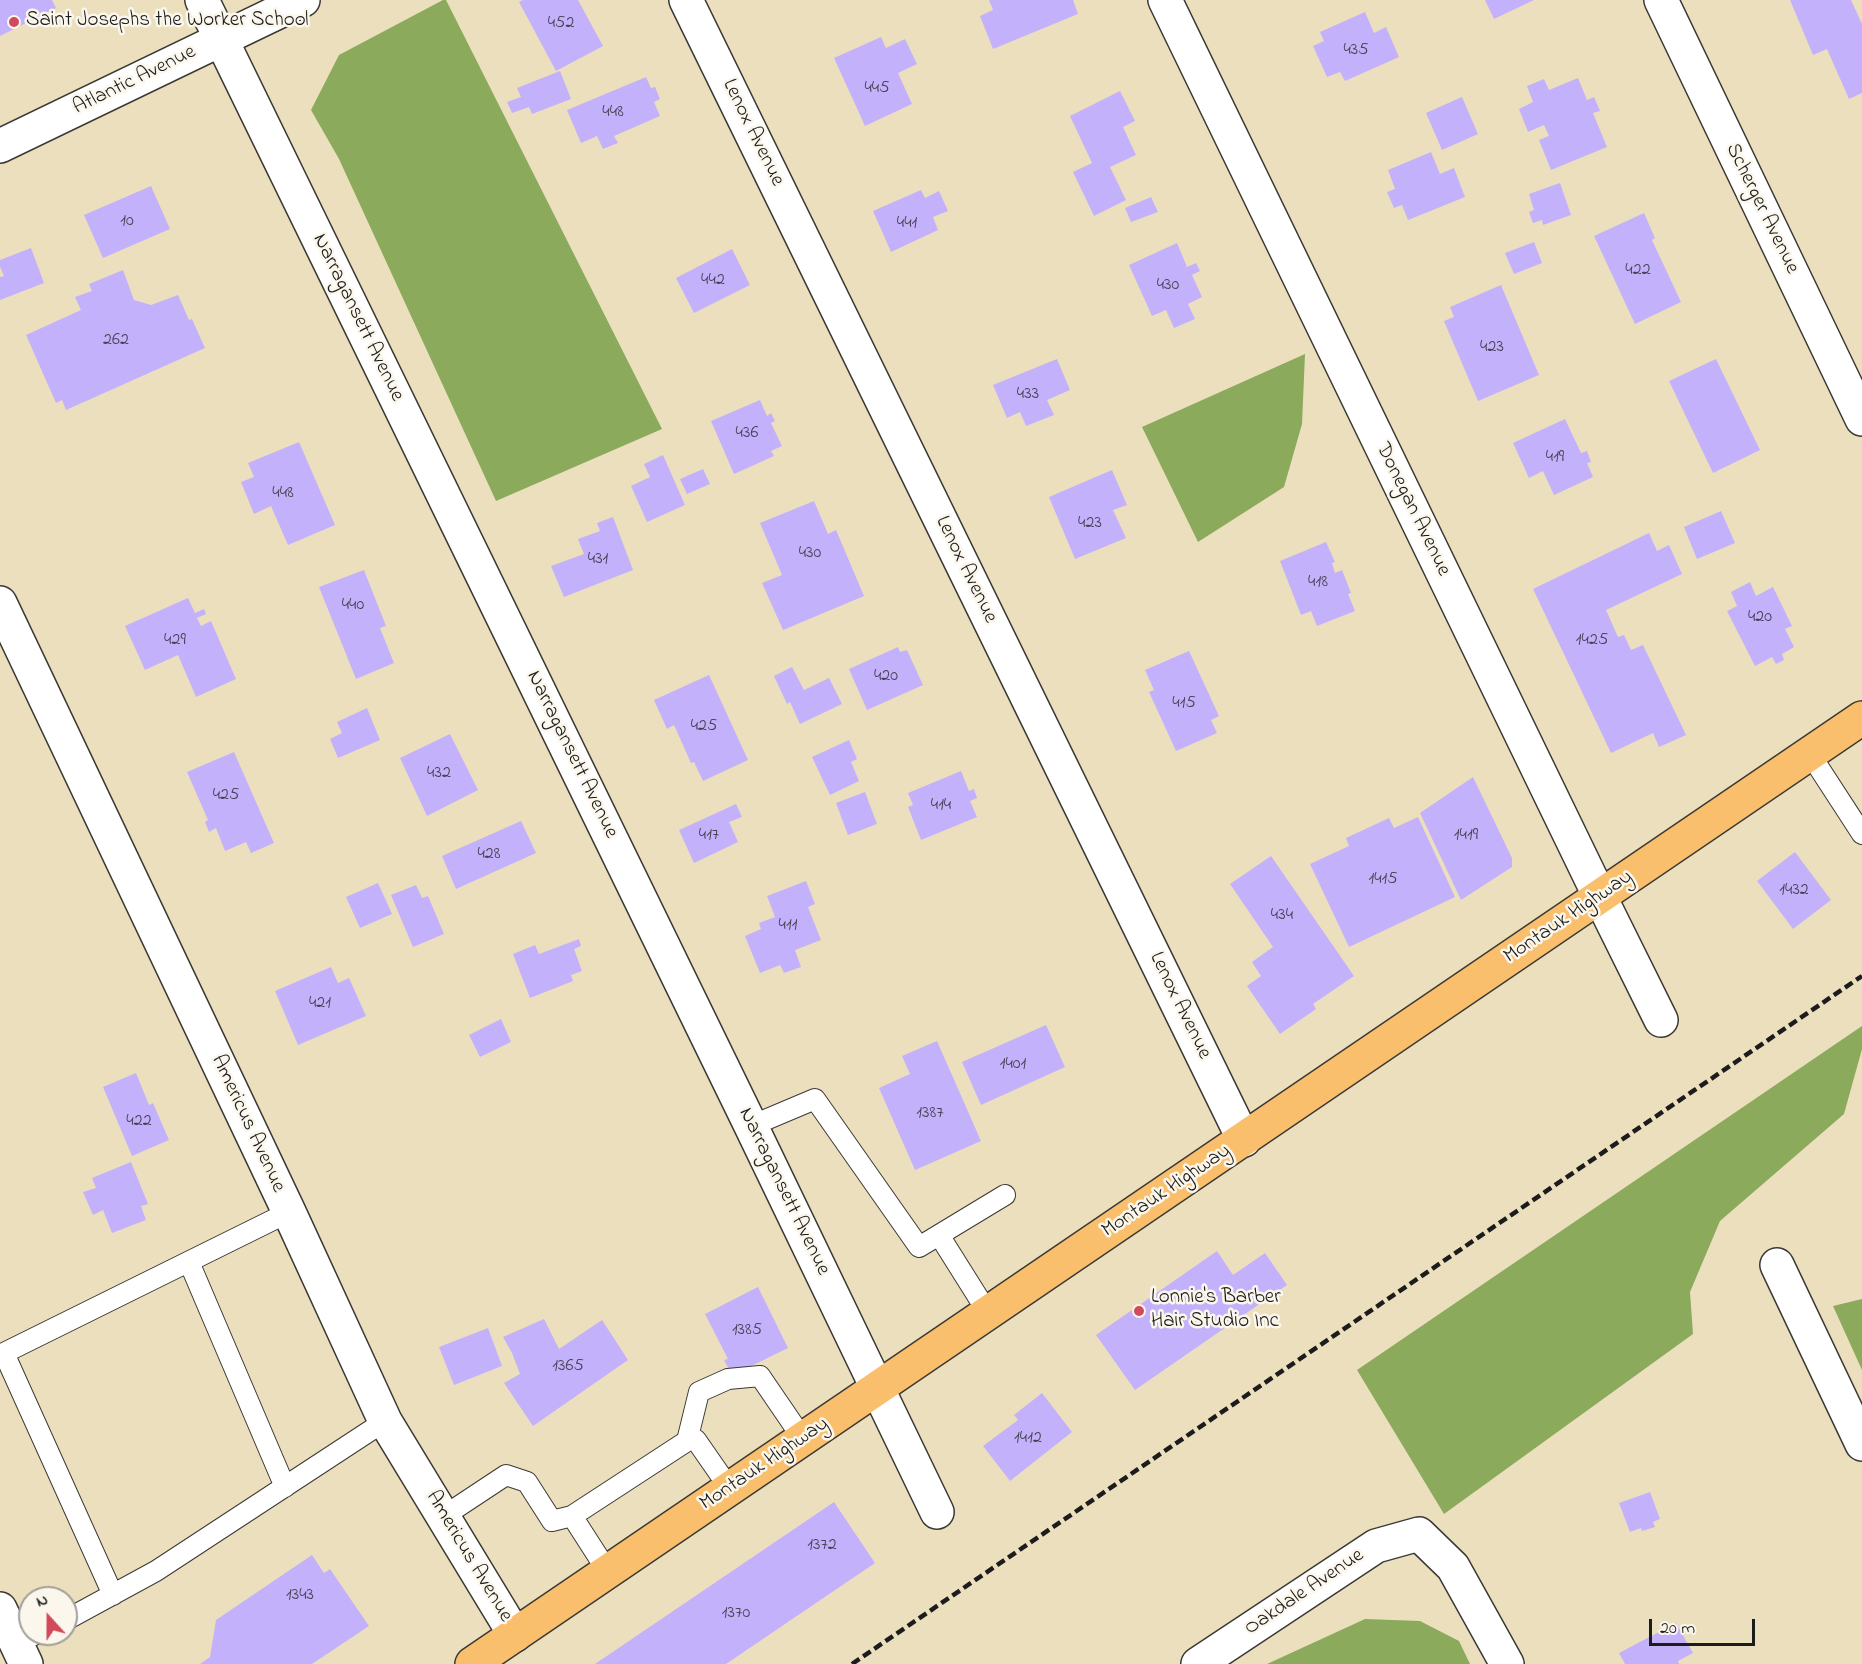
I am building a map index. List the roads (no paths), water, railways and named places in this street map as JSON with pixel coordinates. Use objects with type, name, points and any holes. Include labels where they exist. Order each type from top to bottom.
[{"type":"main road","name":"Montauk Highway","points":[[472,1664],[1862,718]]},
{"type":"street","name":"Narragansett Avenue","points":[[202,0],[752,1126],[937,1512]]},
{"type":"street","name":"Atlantic Avenue","points":[[0,146],[303,0]]},
{"type":"street","name":"Lenox Avenue","points":[[686,0],[1244,1140]]},
{"type":"street","name":"Donegan Avenue","points":[[1164,0],[1661,1020]]},
{"type":"street","name":"Scherger Avenue","points":[[1661,0],[1862,418]]},
{"type":"street","name":"Americus Avenue","points":[[0,603],[289,1212],[385,1421],[515,1635]]},
{"type":"street","points":[[1777,1265],[1862,1444]]},
{"type":"street","name":"Oakdale Avenue","points":[[1198,1664],[1376,1546],[1419,1534],[1453,1567],[1507,1664]]},
{"type":"street","points":[[0,1609],[27,1647]]},
{"type":"lane","points":[[1810,754],[1862,834]]},
{"type":"lane","points":[[752,1126],[815,1098],[919,1247],[1005,1195]]},
{"type":"lane","points":[[113,1595],[2,1354],[289,1212]]},
{"type":"lane","points":[[939,1235],[988,1313]]},
{"type":"lane","points":[[189,1262],[285,1488]]},
{"type":"lane","points":[[687,1440],[699,1392],[728,1379],[760,1376],[803,1439]]},
{"type":"lane","points":[[78,1614],[156,1571],[385,1421]]},
{"type":"lane","points":[[444,1516],[506,1475],[527,1482],[552,1521],[572,1516],[687,1440],[696,1440],[730,1489]]},
{"type":"lane","points":[[572,1516],[608,1572]]},
{"type":"railway","points":[[852,1664],[1862,976]]},
{"type":"place","name":"Saint Josephs the Worker School","points":[[14,22]]},
{"type":"place","name":"Lonnie's Barber Hair Studio Inc","points":[[1139,1311]]}]
